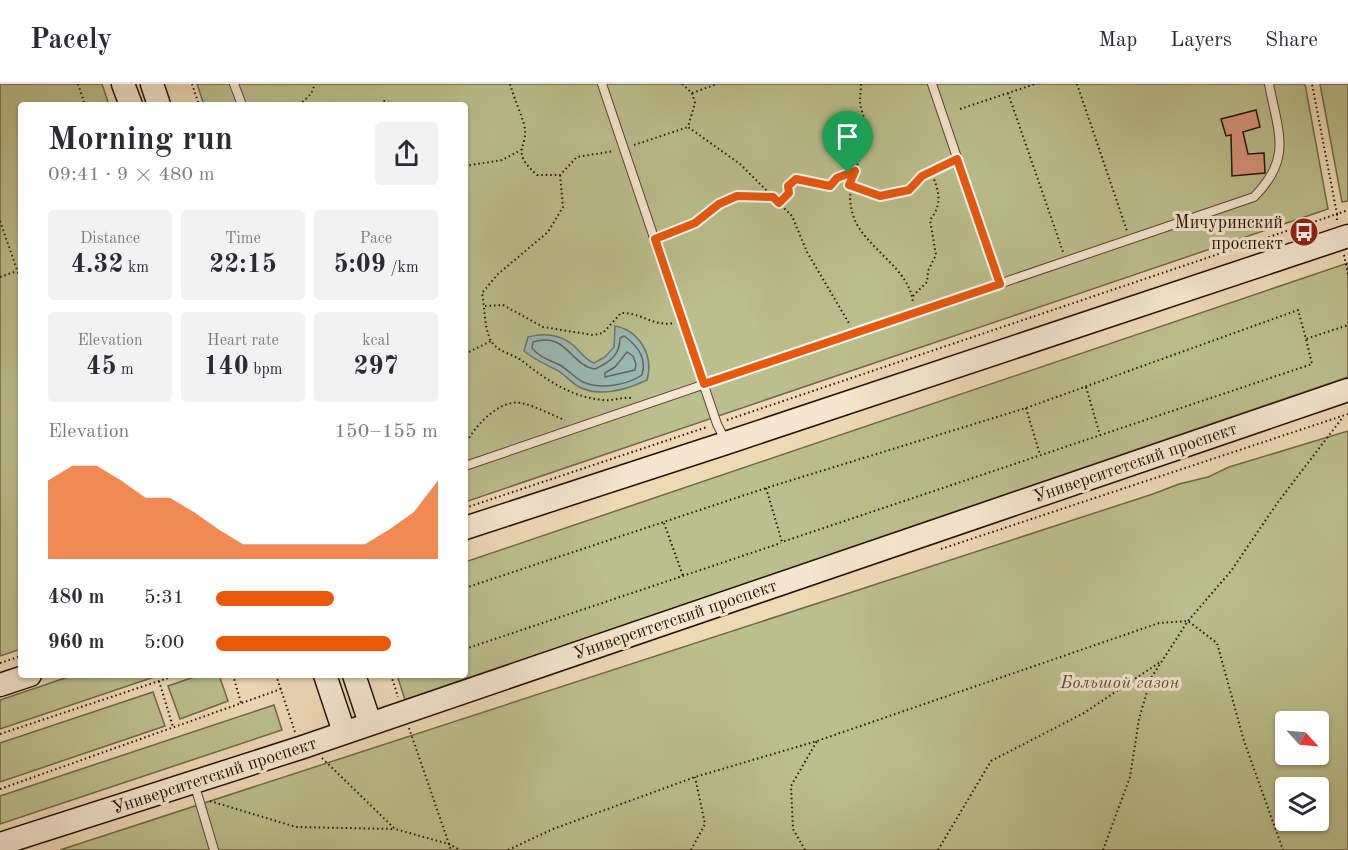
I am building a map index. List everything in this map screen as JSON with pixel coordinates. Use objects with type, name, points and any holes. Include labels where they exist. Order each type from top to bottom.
[{"type":"main road","points":[[123,84],[130,102]]},
{"type":"main road","points":[[152,84],[158,102]]},
{"type":"main road","points":[[468,527],[722,434],[1348,236]]},
{"type":"main road","name":"Университетский проспект","points":[[0,844],[196,790],[310,752],[344,732],[1348,390]]},
{"type":"main road","points":[[0,685],[21,678]]},
{"type":"main road","points":[[326,678],[344,732]]},
{"type":"main road","points":[[355,678],[370,723]]},
{"type":"lane","points":[[234,84],[241,102]]},
{"type":"lane","points":[[602,84],[722,434]]},
{"type":"lane","points":[[932,84],[1000,284]]},
{"type":"lane","points":[[468,465],[1254,197],[1263,189],[1275,171],[1281,147],[1269,84]]},
{"type":"lane","points":[[196,790],[214,850]]},
{"type":"path","points":[[78,84],[84,102]]},
{"type":"path","points":[[192,84],[198,102]]},
{"type":"path","points":[[302,102],[311,94],[315,84]]},
{"type":"path","points":[[510,84],[525,126],[521,150],[524,163],[537,175],[560,175],[577,157],[624,149],[688,127]]},
{"type":"path","points":[[682,84],[692,93],[695,103],[688,127]]},
{"type":"path","points":[[692,93],[717,84]]},
{"type":"path","points":[[861,84],[860,103],[866,128],[862,153],[849,185],[849,199],[855,220],[903,280],[913,297],[914,313]]},
{"type":"path","points":[[960,109],[1035,84]]},
{"type":"path","points":[[1077,84],[1129,239]]},
{"type":"path","points":[[468,507],[722,434],[1337,214],[1312,84]]},
{"type":"path","points":[[1008,93],[1066,261]]},
{"type":"path","points":[[688,127],[740,164],[792,216],[807,252],[855,333]]},
{"type":"path","points":[[468,166],[502,160],[521,150]]},
{"type":"path","points":[[849,185],[880,196],[909,190],[922,176],[957,159]]},
{"type":"path","points":[[779,203],[789,193],[788,186],[796,179],[830,186],[837,178],[855,171]]},
{"type":"path","points":[[913,297],[927,282],[928,271],[936,255],[930,220],[939,209],[938,192],[931,171]]},
{"type":"path","points":[[560,175],[563,207],[548,232],[506,266],[482,293],[485,320],[491,341],[499,349],[519,359],[531,370],[566,391],[604,400],[622,397],[635,399],[644,405]]},
{"type":"path","points":[[655,239],[695,223],[719,204],[737,196],[773,197]]},
{"type":"path","points":[[0,221],[18,271],[0,277]]},
{"type":"path","points":[[485,306],[503,305],[543,327],[593,335],[603,333],[621,313],[632,312],[640,318],[663,325],[682,320]]},
{"type":"path","points":[[468,587],[766,488],[1026,408],[1298,310],[1312,364],[468,648]]},
{"type":"path","points":[[1306,339],[1348,325]]},
{"type":"path","points":[[468,352],[491,341]]},
{"type":"path","points":[[1086,387],[1100,435]]},
{"type":"path","points":[[468,438],[475,428],[495,410],[519,403],[581,426]]},
{"type":"path","points":[[1026,408],[1040,455]]},
{"type":"path","points":[[1103,850],[1130,777],[1140,719],[1151,678],[1188,621],[1232,571],[1278,502],[1345,415]]},
{"type":"path","points":[[766,488],[782,542]]},
{"type":"path","points":[[663,523],[683,576]]},
{"type":"path","points":[[508,850],[553,829],[695,777],[817,741],[1160,623],[1188,621],[1217,643],[1244,741],[1283,850]]},
{"type":"path","points":[[0,663],[18,657]]},
{"type":"path","points":[[938,850],[991,761],[1084,713],[1162,661]]},
{"type":"path","points":[[0,734],[168,678]]},
{"type":"path","points":[[234,678],[242,703]]},
{"type":"path","points":[[277,678],[310,752],[395,829]]},
{"type":"path","points":[[159,681],[173,727]]},
{"type":"path","points":[[0,789],[280,689]]},
{"type":"path","points":[[409,727],[451,850]]},
{"type":"path","points":[[805,850],[793,829],[791,786],[817,741]]},
{"type":"path","points":[[691,850],[705,824],[695,777]]},
{"type":"path","points":[[196,790],[296,827],[395,829],[449,844],[460,850]]},
{"type":"green space","points":[[0,84],[102,84],[108,102],[18,102],[18,650],[0,656]]},
{"type":"green space","points":[[197,84],[1305,84],[1328,209],[468,501],[468,102],[203,102]]},
{"type":"green space","points":[[1320,84],[1348,84],[1348,201],[1342,202]]},
{"type":"green space","points":[[1348,263],[1348,377],[405,700],[398,678],[468,678],[468,561]]},
{"type":"green space","name":"Большой газон","points":[[1348,431],[1348,850],[60,850],[1179,484],[1208,477],[1229,467]]},
{"type":"green space","points":[[65,678],[151,678],[0,729],[0,700]]},
{"type":"green space","points":[[191,678],[220,678],[228,701],[180,719],[168,686]]},
{"type":"green space","points":[[153,692],[165,726],[0,782],[0,743]]},
{"type":"green space","points":[[274,705],[282,730],[0,824],[0,796]]},
{"type":"water","points":[[615,326],[632,333],[638,339],[647,354],[649,371],[647,380],[622,390],[596,392],[579,387],[560,372],[524,351],[528,337],[551,335],[568,341],[594,363],[605,357],[614,347]]},
{"type":"building","points":[[1256,110],[1260,127],[1243,132],[1248,154],[1264,153],[1265,173],[1232,176],[1231,135],[1226,136],[1221,119]]},
{"type":"place","name":"Мичуринский проспект","points":[[1304,232]]},
{"type":"route","points":[[957,159],[1000,284],[704,384],[655,239],[695,223],[719,204],[737,196],[762,199],[773,197],[779,203],[789,193],[788,186],[796,179],[830,186],[837,178],[848,173],[855,171],[849,185],[880,196],[909,190],[922,176],[957,159]]}]
